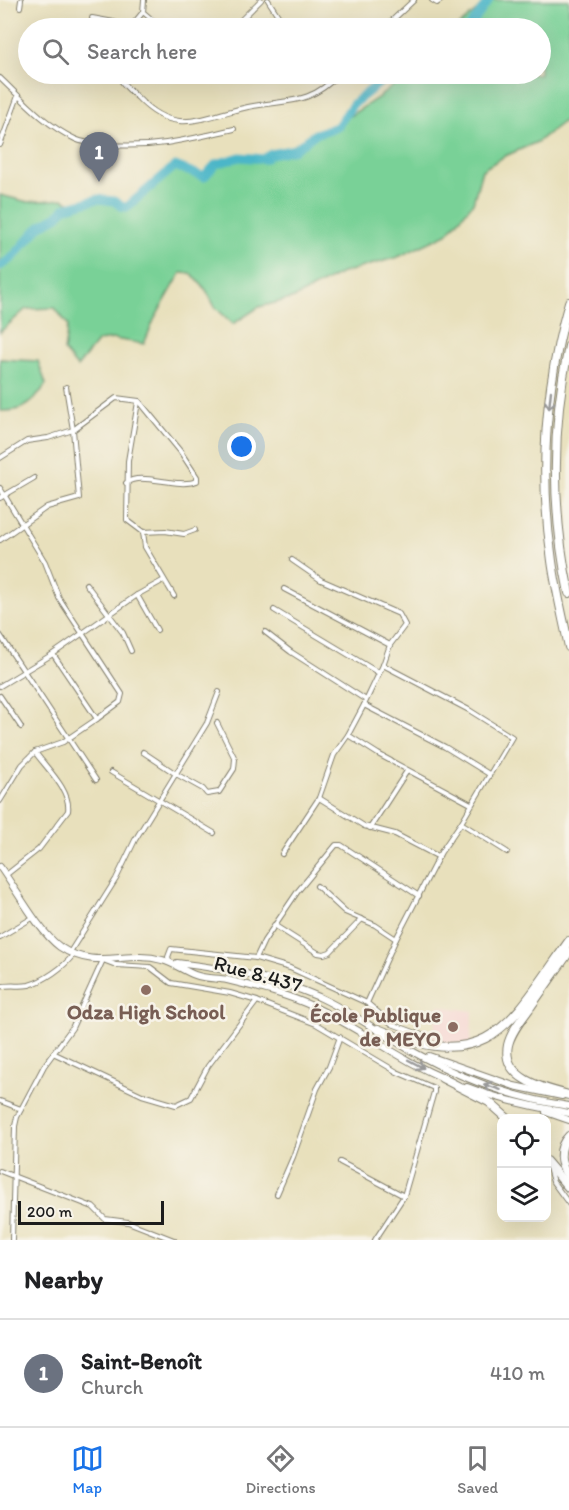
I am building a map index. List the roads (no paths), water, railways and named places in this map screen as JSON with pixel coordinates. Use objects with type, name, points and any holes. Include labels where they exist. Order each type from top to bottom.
[{"type":"highway","points":[[569,302],[554,367],[546,434],[545,467],[552,560],[569,647]]},
{"type":"highway","points":[[569,346],[562,385],[556,457],[560,535],[569,593]]},
{"type":"highway","points":[[378,1029],[406,1041],[431,1047],[469,1045],[489,1037],[501,1030],[512,1018],[569,941]]},
{"type":"highway","points":[[569,952],[515,1029],[508,1046],[508,1055],[511,1065],[524,1079],[569,1096]]},
{"type":"highway","points":[[442,1078],[489,1102],[502,1114]]},
{"type":"highway","points":[[569,1136],[562,1146],[560,1157],[569,1177]]},
{"type":"highway","points":[[551,1167],[569,1188]]},
{"type":"main road","name":"Rue 8.437","points":[[0,867],[54,941],[72,953],[103,960],[139,957],[161,960],[197,976],[223,979],[255,987],[312,1006],[442,1078],[494,1098],[569,1113]]},
{"type":"main road","name":"Rue 8.437","points":[[170,963],[226,969],[274,980],[334,1004],[410,1050],[477,1082],[569,1106]]},
{"type":"main road","points":[[410,1050],[514,1086],[569,1096]]},
{"type":"main road","points":[[519,1104],[569,1120]]},
{"type":"street","points":[[20,7],[21,0]]},
{"type":"street","points":[[138,18],[143,12],[144,0]]},
{"type":"street","points":[[243,18],[261,0]]},
{"type":"street","points":[[268,0],[280,18]]},
{"type":"street","points":[[395,18],[414,0]]},
{"type":"street","points":[[432,0],[436,3],[441,0]]},
{"type":"street","points":[[143,12],[150,18]]},
{"type":"street","points":[[0,78],[45,121],[81,141],[138,147],[176,143],[234,129]]},
{"type":"street","points":[[124,84],[148,109],[158,116],[183,121],[215,116],[245,107],[303,98],[328,84]]},
{"type":"street","points":[[0,145],[18,96]]},
{"type":"street","points":[[0,540],[48,507],[79,498],[73,430],[66,387]]},
{"type":"street","points":[[0,458],[27,441],[48,438],[73,430],[116,398],[139,401],[180,451],[197,477],[197,481],[168,483],[133,478],[126,483]]},
{"type":"street","points":[[139,401],[130,446],[126,483],[127,520],[143,532],[165,531],[184,534],[195,530]]},
{"type":"street","points":[[2,497],[34,478]]},
{"type":"street","points":[[0,488],[2,497],[47,566],[54,589],[122,694],[120,702],[69,739],[35,752],[22,765],[0,801]]},
{"type":"street","points":[[143,532],[145,547],[174,596]]},
{"type":"street","points":[[282,854],[319,798],[334,756],[364,705],[390,645],[405,625],[399,614],[321,579],[292,560]]},
{"type":"street","points":[[0,686],[53,654],[137,595],[164,580]]},
{"type":"street","points":[[86,584],[123,633],[131,651]]},
{"type":"street","points":[[284,589],[390,645]]},
{"type":"street","points":[[137,595],[157,630]]},
{"type":"street","points":[[274,610],[379,673]]},
{"type":"street","points":[[265,632],[291,652],[366,700]]},
{"type":"street","points":[[0,635],[96,780]]},
{"type":"street","points":[[53,654],[97,719]]},
{"type":"street","points":[[367,1003],[396,939],[439,857],[512,737],[469,710],[383,665]]},
{"type":"street","points":[[0,987],[34,983],[59,968],[72,953],[116,879],[135,840],[207,723],[219,692]]},
{"type":"street","points":[[0,696],[21,727]]},
{"type":"street","points":[[364,705],[445,747],[489,774]]},
{"type":"street","points":[[143,752],[203,789],[207,794],[219,792],[234,769],[235,759],[217,723]]},
{"type":"street","points":[[348,735],[407,771],[471,804]]},
{"type":"street","points":[[6,875],[39,849],[68,811],[68,800],[62,789],[35,752]]},
{"type":"street","points":[[370,828],[407,771]]},
{"type":"street","points":[[111,772],[214,833]]},
{"type":"street","points":[[0,790],[4,794]]},
{"type":"street","points":[[319,798],[370,828],[395,834],[439,857]]},
{"type":"street","points":[[461,823],[507,852]]},
{"type":"street","points":[[256,958],[274,925],[298,891],[336,845],[340,845],[419,896]]},
{"type":"street","points":[[317,886],[345,912],[396,939]]},
{"type":"street","points":[[0,937],[34,916]]},
{"type":"street","points":[[274,925],[318,953],[324,954],[330,952],[362,919]]},
{"type":"street","points":[[170,963],[168,957],[171,949],[256,958],[290,968],[367,1003],[392,1024],[422,1035]]},
{"type":"street","points":[[12,1240],[15,1126],[21,1109],[53,1053],[72,1028],[103,960],[116,965],[150,967],[171,983],[230,993],[257,1001],[316,1024],[397,1072],[434,1088],[404,1196],[375,1240]]},
{"type":"street","points":[[53,1053],[142,1095],[176,1105],[191,1098],[208,1066],[257,1001]]},
{"type":"street","points":[[277,1194],[317,1089],[329,1067],[340,1037]]},
{"type":"street","points":[[0,1101],[21,1109]]},
{"type":"street","points":[[340,1162],[404,1196]]},
{"type":"street","points":[[549,1168],[553,1182],[569,1204]]},
{"type":"street","points":[[0,1171],[93,1207],[105,1219],[128,1222],[174,1240]]},
{"type":"waterway","points":[[476,18],[489,0]]},
{"type":"waterway","points":[[0,266],[11,259],[40,226],[58,216],[64,208],[98,199],[114,201],[127,207],[175,166],[204,177],[216,164],[240,157],[264,159],[271,154],[295,149],[315,134],[337,127],[353,104],[378,84]]},
{"type":"place","name":"Saint-Benoît","points":[[99,182]]},
{"type":"place","name":"Odza High School","points":[[146,990]]},
{"type":"place","name":"École Publique de MEYO","points":[[453,1027]]}]
